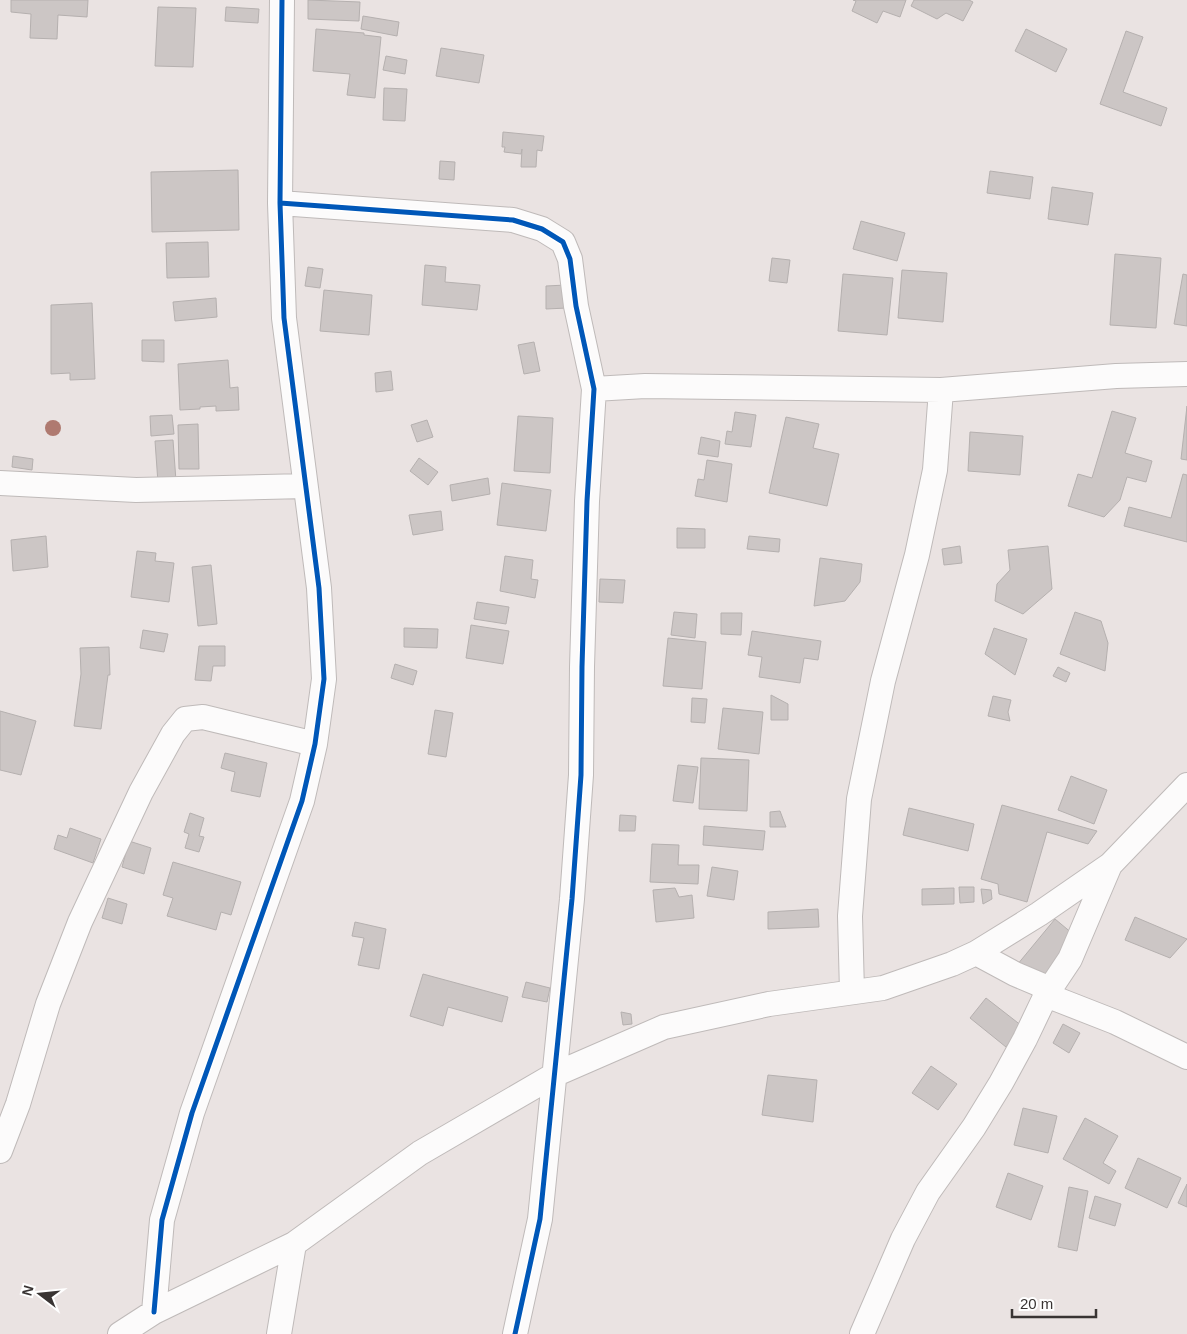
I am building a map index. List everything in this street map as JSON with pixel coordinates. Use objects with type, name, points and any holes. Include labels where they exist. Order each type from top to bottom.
[{"type":"street","points":[[154,1312],[162,1220],[192,1113],[302,801],[315,744],[324,679],[319,588],[284,318],[280,203],[282,0]]},
{"type":"street","points":[[280,203],[513,220],[542,229],[563,242],[570,259],[576,306],[594,389],[587,511],[580,776],[572,898],[559,1013],[556,1074],[540,1219],[515,1334]]},
{"type":"street","points":[[594,389],[645,386],[941,390],[1116,376],[1187,374]]},
{"type":"street","points":[[852,992],[850,916],[859,799],[883,681],[917,555],[935,470],[941,390]]},
{"type":"street","points":[[0,483],[136,490],[305,486]]},
{"type":"street","points":[[0,1151],[18,1104],[48,1004],[80,922],[141,792],[173,734],[185,719],[203,717],[315,744]]},
{"type":"street","points":[[120,1334],[154,1312],[294,1244],[420,1153],[556,1074],[664,1027],[769,1004],[882,988],[952,964],[976,953],[1040,914],[1110,864],[1187,785]]},
{"type":"street","points":[[862,1334],[903,1238],[928,1192],[974,1127],[1001,1083],[1025,1039],[1046,994],[1070,959],[1110,864]]},
{"type":"street","points":[[976,953],[1015,974],[1041,985],[1046,994],[1115,1022],[1187,1057]]},
{"type":"street","points":[[279,1334],[294,1244]]},
{"type":"building","points":[[11,0],[88,0],[87,17],[58,15],[57,39],[30,38],[31,14],[11,12]]},
{"type":"building","points":[[308,0],[360,2],[359,21],[308,19]]},
{"type":"building","points":[[853,0],[906,0],[900,17],[883,11],[877,23],[852,11],[856,1]]},
{"type":"building","points":[[914,0],[969,0],[973,2],[963,21],[946,13],[937,19],[911,6]]},
{"type":"building","points":[[158,7],[196,8],[193,67],[155,66]]},
{"type":"building","points":[[226,7],[259,9],[258,23],[225,21]]},
{"type":"building","points":[[363,16],[399,22],[397,36],[361,29]]},
{"type":"building","points":[[316,29],[364,33],[364,35],[381,37],[375,98],[347,95],[350,74],[313,71]]},
{"type":"building","points":[[1026,29],[1067,49],[1056,72],[1015,51]]},
{"type":"building","points":[[1126,31],[1143,37],[1123,92],[1167,108],[1161,126],[1100,104]]},
{"type":"building","points":[[441,48],[484,55],[479,83],[436,76]]},
{"type":"building","points":[[386,56],[407,60],[405,74],[383,70]]},
{"type":"building","points":[[384,88],[407,89],[405,121],[383,120]]},
{"type":"building","points":[[503,132],[544,136],[542,151],[537,150],[536,167],[521,167],[522,149],[521,154],[504,152],[505,147],[502,147]]},
{"type":"building","points":[[440,161],[455,162],[454,180],[439,179]]},
{"type":"building","points":[[238,170],[239,230],[152,232],[151,172]]},
{"type":"building","points":[[990,171],[1033,177],[1030,199],[987,193]]},
{"type":"building","points":[[1052,187],[1093,193],[1088,225],[1048,219]]},
{"type":"building","points":[[861,221],[905,233],[897,261],[853,249]]},
{"type":"building","points":[[208,242],[209,277],[167,278],[166,243]]},
{"type":"building","points":[[1115,254],[1161,258],[1156,328],[1110,325]]},
{"type":"building","points":[[772,258],[790,260],[787,283],[769,281]]},
{"type":"building","points":[[425,265],[446,267],[445,282],[480,285],[477,310],[422,305]]},
{"type":"building","points":[[308,267],[323,269],[320,288],[305,286]]},
{"type":"building","points":[[902,270],[947,273],[943,322],[898,318]]},
{"type":"building","points":[[843,274],[893,278],[887,335],[838,331]]},
{"type":"building","points":[[1183,274],[1187,275],[1187,326],[1174,324]]},
{"type":"building","points":[[566,285],[567,308],[546,309],[546,286]]},
{"type":"building","points":[[324,290],[372,295],[369,335],[320,331]]},
{"type":"building","points":[[216,298],[217,317],[175,321],[173,302]]},
{"type":"building","points":[[92,303],[95,379],[70,380],[70,373],[51,374],[51,305]]},
{"type":"building","points":[[142,340],[164,340],[164,362],[142,361]]},
{"type":"building","points":[[534,342],[540,371],[524,374],[518,345]]},
{"type":"building","points":[[228,360],[230,388],[238,387],[239,410],[216,411],[216,406],[180,410],[178,364]]},
{"type":"building","points":[[391,371],[393,390],[376,392],[375,373]]},
{"type":"building","points":[[1187,406],[1187,460],[1181,459]]},
{"type":"building","points":[[1112,411],[1136,418],[1125,453],[1152,461],[1146,482],[1127,477],[1120,500],[1104,517],[1068,506],[1078,474],[1092,478]]},
{"type":"building","points":[[735,412],[756,415],[751,447],[725,444],[727,431],[732,432]]},
{"type":"building","points":[[172,415],[174,434],[151,436],[150,416]]},
{"type":"building","points":[[518,416],[553,418],[550,473],[514,471]]},
{"type":"building","points":[[786,417],[819,424],[813,448],[839,454],[827,506],[769,493]]},
{"type":"building","points":[[427,420],[433,437],[417,442],[411,425]]},
{"type":"building","points":[[198,424],[199,469],[179,469],[178,425]]},
{"type":"building","points":[[970,432],[1023,436],[1020,475],[968,471]]},
{"type":"building","points":[[701,437],[720,441],[718,457],[698,454]]},
{"type":"building","points":[[173,440],[176,481],[158,483],[155,441]]},
{"type":"building","points":[[13,456],[33,459],[32,470],[12,467]]},
{"type":"building","points":[[419,458],[438,472],[428,485],[410,471]]},
{"type":"building","points":[[707,460],[732,464],[727,502],[695,496],[698,479],[704,480]]},
{"type":"building","points":[[1183,474],[1187,475],[1187,542],[1124,526],[1129,507],[1171,518]]},
{"type":"building","points":[[488,478],[490,494],[452,501],[450,485]]},
{"type":"building","points":[[502,483],[551,490],[546,531],[497,525]]},
{"type":"building","points":[[441,511],[443,530],[413,535],[409,515]]},
{"type":"building","points":[[677,528],[705,529],[705,548],[677,548]]},
{"type":"building","points":[[46,536],[48,567],[13,571],[11,540]]},
{"type":"building","points":[[749,536],[780,539],[779,552],[747,549]]},
{"type":"building","points":[[960,546],[962,563],[944,565],[942,549]]},
{"type":"building","points":[[1048,546],[1052,589],[1023,614],[995,601],[997,584],[1010,570],[1008,550]]},
{"type":"building","points":[[137,551],[156,553],[155,561],[174,563],[169,602],[131,597]]},
{"type":"building","points":[[505,556],[533,560],[531,579],[538,580],[535,598],[500,591]]},
{"type":"building","points":[[820,558],[862,564],[860,582],[845,601],[814,606]]},
{"type":"building","points":[[211,565],[217,624],[198,626],[192,567]]},
{"type":"building","points":[[600,579],[625,580],[623,603],[599,602]]},
{"type":"building","points":[[477,602],[509,607],[506,624],[474,619]]},
{"type":"building","points":[[674,612],[697,614],[695,638],[671,635]]},
{"type":"building","points":[[1075,612],[1101,621],[1108,643],[1105,671],[1060,654]]},
{"type":"building","points":[[721,613],[742,613],[741,635],[721,634]]},
{"type":"building","points":[[471,625],[509,631],[503,664],[466,658]]},
{"type":"building","points":[[404,628],[438,629],[437,648],[404,647]]},
{"type":"building","points":[[994,628],[1027,639],[1015,675],[985,654]]},
{"type":"building","points":[[143,630],[168,634],[164,652],[140,648]]},
{"type":"building","points":[[752,631],[821,641],[818,660],[804,658],[800,683],[759,677],[762,657],[748,655]]},
{"type":"building","points":[[668,638],[706,642],[702,689],[663,686]]},
{"type":"building","points":[[199,646],[225,646],[225,666],[213,666],[211,681],[195,680]]},
{"type":"building","points":[[109,647],[110,675],[108,675],[101,729],[74,726],[81,674],[80,648]]},
{"type":"building","points":[[395,664],[417,671],[413,685],[391,678]]},
{"type":"building","points":[[1058,667],[1070,673],[1066,682],[1053,676]]},
{"type":"building","points":[[771,695],[788,704],[788,720],[771,720]]},
{"type":"building","points":[[993,696],[1011,700],[1008,712],[1010,721],[988,716]]},
{"type":"building","points":[[692,698],[707,699],[705,723],[691,722]]},
{"type":"building","points":[[723,708],[763,712],[759,754],[718,749]]},
{"type":"building","points":[[435,710],[453,713],[446,757],[428,754]]},
{"type":"building","points":[[0,711],[36,721],[21,775],[0,770]]},
{"type":"building","points":[[225,753],[267,763],[260,797],[231,791],[235,772],[221,768]]},
{"type":"building","points":[[701,758],[749,760],[747,811],[699,809]]},
{"type":"building","points":[[678,765],[698,767],[693,803],[673,801]]},
{"type":"building","points":[[1071,776],[1107,790],[1094,824],[1058,810]]},
{"type":"building","points":[[1002,805],[1097,831],[1088,844],[1047,832],[1027,902],[999,894],[998,884],[981,879]]},
{"type":"building","points":[[909,808],[974,824],[968,851],[903,835]]},
{"type":"building","points":[[780,811],[786,827],[770,827],[770,812]]},
{"type":"building","points":[[190,813],[204,818],[199,836],[204,837],[199,852],[185,848],[189,834],[184,832]]},
{"type":"building","points":[[620,815],[636,816],[635,831],[619,831]]},
{"type":"building","points":[[704,826],[765,831],[763,850],[703,845]]},
{"type":"building","points":[[70,828],[101,839],[93,863],[54,849],[58,835],[67,838]]},
{"type":"building","points":[[129,841],[151,848],[144,874],[122,867]]},
{"type":"building","points":[[652,844],[679,845],[678,865],[699,865],[698,884],[650,882]]},
{"type":"building","points":[[173,862],[241,882],[231,915],[221,912],[216,930],[167,916],[173,898],[163,895]]},
{"type":"building","points":[[712,867],[738,871],[734,900],[707,896]]},
{"type":"building","points":[[959,887],[974,887],[974,902],[960,903]]},
{"type":"building","points":[[675,888],[679,897],[692,895],[694,918],[656,922],[653,890]]},
{"type":"building","points":[[954,888],[954,904],[922,905],[922,889]]},
{"type":"building","points":[[981,889],[991,890],[992,899],[983,904]]},
{"type":"building","points":[[108,898],[127,904],[122,924],[102,918]]},
{"type":"building","points":[[818,909],[819,927],[768,929],[768,912]]},
{"type":"building","points":[[1135,917],[1187,939],[1170,958],[1125,940]]},
{"type":"building","points":[[1055,919],[1079,939],[1041,985],[1017,965]]},
{"type":"building","points":[[355,922],[386,929],[379,969],[358,965],[364,938],[352,936]]},
{"type":"building","points":[[423,974],[508,997],[502,1022],[448,1007],[443,1026],[410,1016]]},
{"type":"building","points":[[526,982],[550,988],[547,1002],[522,997]]},
{"type":"building","points":[[986,998],[1022,1026],[1006,1047],[970,1018]]},
{"type":"building","points":[[621,1012],[631,1014],[632,1024],[623,1025]]},
{"type":"building","points":[[1063,1024],[1080,1033],[1069,1053],[1053,1043]]},
{"type":"building","points":[[931,1066],[957,1084],[938,1110],[912,1093]]},
{"type":"building","points":[[768,1075],[817,1080],[813,1122],[762,1115]]},
{"type":"building","points":[[1023,1108],[1057,1116],[1048,1153],[1014,1145]]},
{"type":"building","points":[[1085,1118],[1118,1136],[1103,1163],[1116,1171],[1109,1184],[1063,1159]]},
{"type":"building","points":[[1138,1158],[1181,1178],[1167,1208],[1125,1188]]},
{"type":"building","points":[[1008,1173],[1043,1186],[1031,1220],[996,1207]]},
{"type":"building","points":[[1187,1184],[1187,1207],[1178,1203]]},
{"type":"building","points":[[1069,1187],[1088,1191],[1077,1251],[1058,1247]]},
{"type":"building","points":[[1095,1196],[1121,1204],[1115,1226],[1089,1218]]},
{"type":"cycle path","points":[[154,1312],[162,1220],[192,1113],[302,801],[315,744],[324,679],[319,588],[284,318],[280,203],[282,0]]},
{"type":"cycle path","points":[[280,203],[513,220],[542,229],[563,242],[570,259],[576,306],[594,389],[587,501],[581,775],[572,899],[540,1219],[515,1334]]}]
